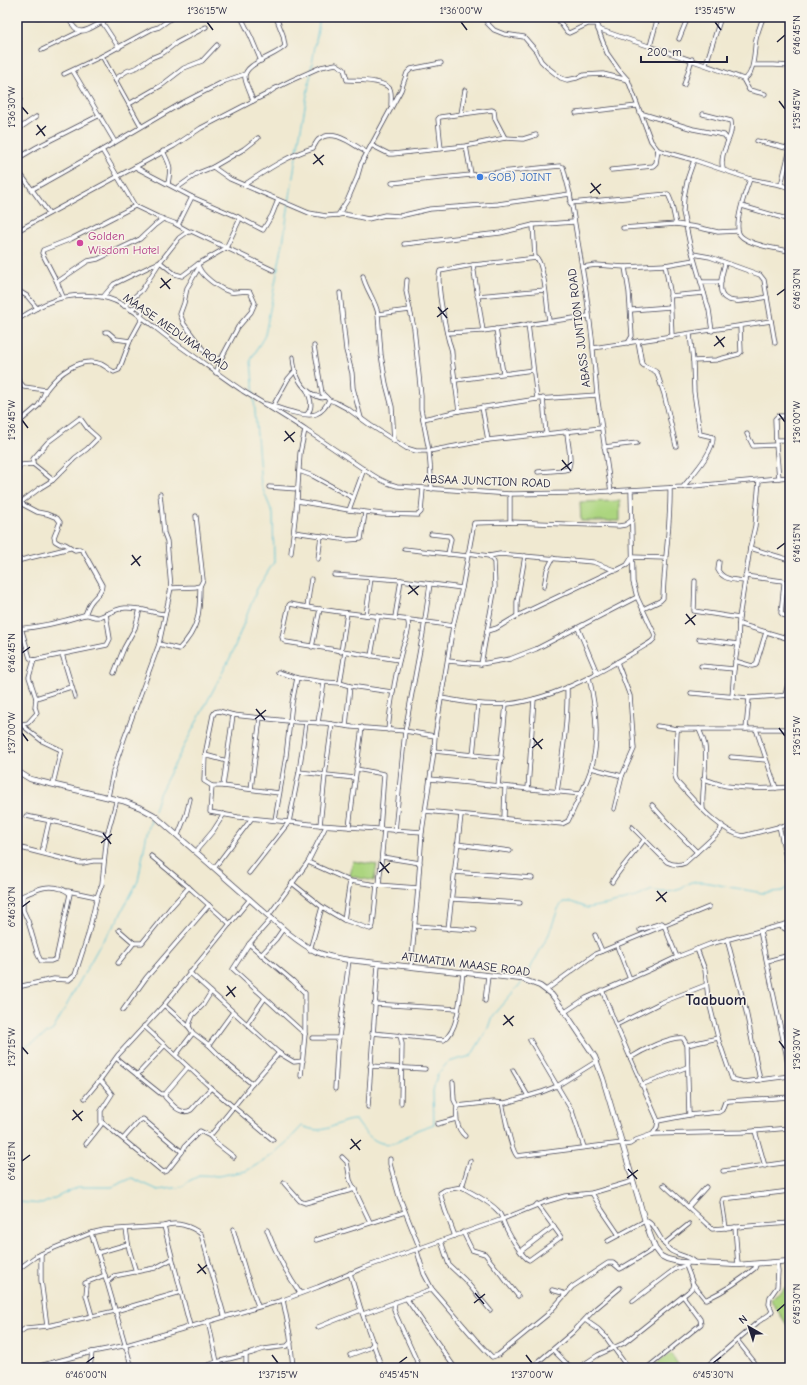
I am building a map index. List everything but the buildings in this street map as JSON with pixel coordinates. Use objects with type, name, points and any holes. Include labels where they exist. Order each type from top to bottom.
[{"type":"main road","name":"ATIMATIM MAASE ROAD","points":[[17,771],[30,779],[132,804],[154,815],[215,867],[283,929],[310,950],[331,957],[378,964],[522,979],[546,990],[566,1012],[597,1061],[645,1221],[655,1248]]},
{"type":"main road","points":[[655,1248],[661,1256],[686,1264],[756,1265],[790,1261]]},
{"type":"street","points":[[68,17],[71,24],[79,32]]},
{"type":"street","points":[[42,50],[110,17]]},
{"type":"street","points":[[64,74],[119,48],[152,29],[159,27],[174,17]]},
{"type":"street","points":[[241,17],[261,61]]},
{"type":"street","points":[[254,101],[245,79],[245,74],[248,68],[280,51],[284,46],[283,35],[276,17]]},
{"type":"street","points":[[486,17],[487,23],[494,30],[504,34],[524,38],[536,51],[541,61],[561,78],[567,80],[603,74],[628,80]]},
{"type":"street","points":[[556,17],[569,33],[588,24],[596,24]]},
{"type":"street","points":[[596,17],[596,24],[610,57],[628,80],[651,141],[658,150],[750,178],[790,188]]},
{"type":"street","points":[[650,46],[658,17]]},
{"type":"street","points":[[679,39],[688,17]]},
{"type":"street","points":[[706,64],[721,17]]},
{"type":"street","points":[[743,79],[748,77],[753,65],[756,38],[763,18],[756,17]]},
{"type":"street","points":[[102,22],[119,48]]},
{"type":"street","points":[[116,81],[118,77],[138,67],[151,58],[163,53],[176,43],[206,27]]},
{"type":"street","points":[[598,29],[706,64],[743,79],[749,90],[765,94]]},
{"type":"street","points":[[129,104],[162,85],[184,68],[202,61],[217,45]]},
{"type":"street","points":[[102,56],[141,126]]},
{"type":"street","points":[[684,85],[692,59]]},
{"type":"street","points":[[338,214],[348,199],[357,178],[360,164],[401,90],[408,71],[411,69],[441,63]]},
{"type":"street","points":[[17,225],[18,230],[135,167],[201,128],[278,87],[321,67],[336,64],[344,69],[347,80],[374,82],[388,87],[391,93],[391,106]]},
{"type":"street","points":[[753,65],[790,66]]},
{"type":"street","points":[[73,71],[115,142]]},
{"type":"street","points":[[31,190],[182,103],[225,81],[245,74]]},
{"type":"street","points":[[462,114],[465,90]]},
{"type":"street","points":[[576,113],[637,106]]},
{"type":"street","points":[[441,149],[438,119],[440,117],[492,110],[494,111],[495,119],[505,138]]},
{"type":"street","points":[[640,113],[693,129],[724,135],[728,140]]},
{"type":"street","points":[[703,114],[731,121],[732,124],[728,140],[722,156],[721,163],[723,169]]},
{"type":"street","points":[[17,159],[37,147],[100,115]]},
{"type":"street","points":[[17,130],[36,117]]},
{"type":"street","points":[[244,185],[260,174],[297,154],[313,148],[317,141],[327,136],[335,135],[366,152]]},
{"type":"street","points":[[371,145],[389,154],[393,154],[466,146],[505,138],[523,138],[536,135]]},
{"type":"street","points":[[177,188],[198,173],[213,167],[244,149],[258,138]]},
{"type":"street","points":[[757,141],[790,149],[781,185]]},
{"type":"street","points":[[392,183],[471,174],[466,146]]},
{"type":"street","points":[[102,150],[135,206],[190,232],[196,233],[272,270]]},
{"type":"street","points":[[611,170],[653,166],[656,163],[658,150]]},
{"type":"street","points":[[163,151],[171,171],[168,184]]},
{"type":"street","points":[[694,160],[688,177],[683,212],[692,254],[709,310],[712,331]]},
{"type":"street","name":"ABASS JUNTION ROAD","points":[[471,174],[560,166],[564,169],[570,194],[570,203],[582,267],[593,348],[601,428],[611,492]]},
{"type":"street","points":[[135,167],[192,197],[238,217],[263,230],[278,200]]},
{"type":"street","points":[[213,167],[230,180],[316,215],[326,216],[344,214],[368,219],[385,215],[400,216],[430,209],[498,204],[570,194]]},
{"type":"street","points":[[17,169],[49,213]]},
{"type":"street","points":[[750,178],[742,206],[738,231],[744,239],[764,247],[790,251]]},
{"type":"street","points":[[570,203],[668,194],[676,224]]},
{"type":"street","points":[[178,225],[192,197]]},
{"type":"street","points":[[63,297],[58,282],[42,253],[43,250],[71,239],[135,206]]},
{"type":"street","points":[[742,206],[790,220]]},
{"type":"street","points":[[160,262],[175,274],[182,276],[198,264],[226,248],[239,221],[238,217]]},
{"type":"street","points":[[58,282],[88,261],[98,259],[140,239],[164,219]]},
{"type":"street","points":[[404,244],[500,233],[533,225],[574,222]]},
{"type":"street","points":[[623,228],[676,224],[718,232],[738,231]]},
{"type":"street","points":[[533,225],[535,258]]},
{"type":"street","points":[[124,306],[142,290],[160,262],[179,238],[190,232]]},
{"type":"street","points":[[692,254],[710,257],[760,275],[764,280],[775,343]]},
{"type":"street","points":[[460,411],[452,359],[453,350],[448,338],[442,308],[439,273],[442,270],[473,265],[535,258],[539,259],[549,321]]},
{"type":"street","points":[[582,267],[596,265],[665,265],[694,260]]},
{"type":"street","points":[[103,297],[114,284],[160,262]]},
{"type":"street","points":[[725,263],[721,282],[721,294],[735,302],[767,297]]},
{"type":"street","points":[[198,264],[198,269],[187,288],[184,303],[180,312],[184,324],[208,356],[215,359],[221,359]]},
{"type":"street","points":[[473,265],[483,331]]},
{"type":"street","points":[[665,265],[670,296],[672,336]]},
{"type":"street","points":[[625,266],[631,310],[630,322],[632,336],[628,343]]},
{"type":"street","points":[[198,269],[210,280],[227,291],[250,292],[255,303],[254,307],[238,327],[221,359],[216,373]]},
{"type":"street","points":[[363,276],[378,314],[381,354],[386,384],[392,407],[394,441]]},
{"type":"street","points":[[406,280],[406,290],[414,328],[423,419],[429,451],[432,489]]},
{"type":"street","points":[[701,282],[721,282]]},
{"type":"street","points":[[17,290],[27,296],[37,308]]},
{"type":"street","points":[[477,296],[545,290]]},
{"type":"street","points":[[340,293],[346,346],[352,373],[353,388],[361,418]]},
{"type":"street","points":[[670,296],[704,293]]},
{"type":"street","name":"MAASE MEDUMA ROAD","points":[[17,320],[48,302],[63,297],[103,297],[131,310],[216,373],[254,398]]},
{"type":"street","points":[[17,424],[39,405],[46,390],[60,374],[74,366],[90,362],[101,364],[114,372],[119,370],[143,312],[136,306],[131,310]]},
{"type":"street","points":[[631,310],[670,307]]},
{"type":"street","points":[[378,314],[410,310]]},
{"type":"street","points":[[447,333],[483,331],[588,316]]},
{"type":"street","points":[[593,348],[771,321]]},
{"type":"street","points":[[528,324],[537,399]]},
{"type":"street","points":[[693,361],[716,360],[739,354],[741,352],[740,326]]},
{"type":"street","points":[[496,329],[503,373]]},
{"type":"street","points":[[105,332],[108,332],[116,339],[130,341]]},
{"type":"street","points":[[683,487],[703,460],[713,438],[700,434],[694,392],[690,334]]},
{"type":"street","points":[[638,342],[642,364],[654,370],[664,394],[676,446]]},
{"type":"street","points":[[314,346],[322,393],[328,399]]},
{"type":"street","points":[[293,357],[298,379],[311,401],[311,408],[307,414]]},
{"type":"street","points":[[17,370],[17,376]]},
{"type":"street","points":[[456,380],[533,370]]},
{"type":"street","points":[[273,406],[288,379],[295,371]]},
{"type":"street","points":[[17,379],[24,387],[46,390]]},
{"type":"street","points":[[37,389],[42,397]]},
{"type":"street","points":[[307,392],[320,398],[335,402],[394,441],[406,448],[416,451],[429,451],[488,440],[601,428]]},
{"type":"street","points":[[423,419],[482,407],[543,398],[597,395]]},
{"type":"street","name":"ABSAA JUNCTION ROAD","points":[[254,398],[384,482],[392,485],[423,489],[510,494],[611,492],[759,481],[790,477]]},
{"type":"street","points":[[543,398],[546,433]]},
{"type":"street","points":[[262,402],[292,412],[316,414],[320,412],[328,399]]},
{"type":"street","points":[[482,407],[488,440]]},
{"type":"street","points":[[779,478],[776,445],[776,417],[790,416]]},
{"type":"street","points":[[33,464],[33,460],[48,442],[80,418],[98,438],[52,480],[19,503],[38,512],[59,519],[60,522],[54,539],[60,544],[67,545],[75,550],[81,549],[102,585],[101,592],[91,601],[85,615]]},
{"type":"street","points":[[291,553],[297,501],[300,454],[305,430]]},
{"type":"street","points":[[538,472],[568,469],[570,463],[567,431]]},
{"type":"street","points":[[747,434],[753,446],[776,445]]},
{"type":"street","points":[[776,440],[790,440]]},
{"type":"street","points":[[604,447],[637,443]]},
{"type":"street","points":[[17,471],[21,465],[33,464],[52,480]]},
{"type":"street","points":[[349,510],[364,469]]},
{"type":"street","points":[[299,471],[313,476],[353,498]]},
{"type":"street","points":[[732,697],[738,644],[739,618],[750,548],[756,526],[759,481]]},
{"type":"street","points":[[269,487],[298,489]]},
{"type":"street","points":[[642,609],[660,601],[663,598],[670,488]]},
{"type":"street","points":[[297,501],[321,504],[365,513],[405,516],[418,515],[421,512],[423,489]]},
{"type":"street","points":[[441,698],[478,704],[506,704],[545,696],[589,677],[654,639],[655,635],[637,597],[633,582],[631,491]]},
{"type":"street","points":[[108,797],[113,772],[124,739],[159,644],[171,588],[167,541],[164,532],[160,494]]},
{"type":"street","points":[[510,494],[510,522]]},
{"type":"street","points":[[294,532],[348,540],[361,539],[365,513]]},
{"type":"street","points":[[159,644],[179,649],[186,643],[197,622],[200,607],[200,586],[203,580],[196,516]]},
{"type":"street","points":[[411,967],[422,832],[435,736],[453,626],[475,522],[619,526],[632,520]]},
{"type":"street","points":[[431,534],[449,536],[452,539],[448,554]]},
{"type":"street","points":[[318,559],[321,536]]},
{"type":"street","points":[[17,561],[70,548]]},
{"type":"street","points":[[750,548],[790,560]]},
{"type":"street","points":[[404,549],[448,554],[489,556],[500,554],[593,562],[614,570]]},
{"type":"street","points":[[481,664],[495,587],[494,562],[489,556]]},
{"type":"street","points":[[517,616],[517,602],[525,556]]},
{"type":"street","points":[[632,557],[665,558]]},
{"type":"street","points":[[487,631],[497,628],[517,616],[614,570],[623,568],[632,557]]},
{"type":"street","points":[[544,587],[547,570],[553,558]]},
{"type":"street","points":[[719,562],[718,570],[723,577],[745,581]]},
{"type":"street","points":[[334,575],[400,580],[462,588]]},
{"type":"street","points":[[745,576],[783,581],[781,613],[790,617]]},
{"type":"street","points":[[366,615],[371,578]]},
{"type":"street","points":[[307,607],[311,579]]},
{"type":"street","points":[[395,617],[400,580]]},
{"type":"street","points":[[695,581],[694,611],[739,618]]},
{"type":"street","points":[[395,831],[405,731],[423,633],[430,584]]},
{"type":"street","points":[[171,588],[195,588],[200,586]]},
{"type":"street","points":[[448,661],[481,664],[510,659],[536,649],[637,597]]},
{"type":"street","points":[[399,660],[286,642],[282,637],[289,604],[347,613],[395,617],[453,626]]},
{"type":"street","points":[[106,614],[110,639],[107,645],[34,660],[30,658],[19,629],[57,623],[79,618],[85,615],[97,617],[114,610],[125,608],[140,609],[155,614],[165,614]]},
{"type":"street","points":[[114,673],[134,628],[140,609]]},
{"type":"street","points":[[312,647],[320,609]]},
{"type":"street","points":[[340,683],[347,613]]},
{"type":"street","points":[[370,656],[378,616]]},
{"type":"street","points":[[388,730],[392,692],[409,625],[407,619]]},
{"type":"street","points":[[739,624],[790,638]]},
{"type":"street","points":[[578,628],[596,673]]},
{"type":"street","points":[[735,661],[752,666],[756,665],[766,632]]},
{"type":"street","points":[[698,639],[738,644]]},
{"type":"street","points":[[62,654],[71,688],[75,697]]},
{"type":"street","points":[[19,725],[28,723],[37,714],[35,707],[36,698],[29,677],[34,660]]},
{"type":"street","points":[[614,809],[622,776],[634,749],[630,696],[617,662]]},
{"type":"street","points":[[701,666],[734,669]]},
{"type":"street","points":[[278,672],[297,678],[340,683],[350,686],[392,692]]},
{"type":"street","points":[[425,811],[562,824],[565,823],[581,794],[591,768],[596,742],[594,700],[589,677]]},
{"type":"street","points":[[785,695],[790,677]]},
{"type":"street","points":[[275,820],[297,678]]},
{"type":"street","points":[[318,723],[324,682]]},
{"type":"street","points":[[346,726],[350,686]]},
{"type":"street","points":[[557,792],[566,724],[568,702],[567,687]]},
{"type":"street","points":[[36,698],[71,688]]},
{"type":"street","points":[[691,693],[749,698],[790,695]]},
{"type":"street","points":[[746,729],[749,698]]},
{"type":"street","points":[[528,789],[534,699]]},
{"type":"street","points":[[473,755],[478,704]]},
{"type":"street","points":[[498,786],[502,758],[506,704]]},
{"type":"street","points":[[279,793],[212,786],[204,781],[206,755],[213,715],[215,712],[219,711],[234,716],[405,731],[435,736]]},
{"type":"street","points":[[223,786],[234,716]]},
{"type":"street","points":[[251,789],[260,718]]},
{"type":"street","points":[[249,873],[289,822],[299,772],[306,723]]},
{"type":"street","points":[[320,825],[332,724]]},
{"type":"street","points":[[19,725],[42,741],[61,750],[53,784]]},
{"type":"street","points":[[657,726],[678,729],[790,729]]},
{"type":"street","points":[[348,827],[362,728]]},
{"type":"street","points":[[678,729],[676,780],[704,810],[727,830],[743,836],[790,824]]},
{"type":"street","points":[[699,729],[705,744],[706,753],[703,780],[704,810]]},
{"type":"street","points":[[756,729],[776,788]]},
{"type":"street","points":[[434,751],[502,758]]},
{"type":"street","points":[[206,755],[227,761]]},
{"type":"street","points":[[731,757],[766,760]]},
{"type":"street","points":[[591,768],[622,776]]},
{"type":"street","points":[[292,883],[322,907],[344,920],[372,928],[382,857],[384,774],[356,769]]},
{"type":"street","points":[[299,772],[325,776],[355,778]]},
{"type":"street","points":[[430,779],[581,794]]},
{"type":"street","points":[[703,780],[726,786],[763,789],[790,787]]},
{"type":"street","points":[[212,786],[210,812],[326,826],[422,832]]},
{"type":"street","points":[[504,819],[505,787]]},
{"type":"street","points":[[178,835],[186,815],[190,799]]},
{"type":"street","points":[[17,979],[20,986],[54,979],[68,980],[74,976],[88,935],[97,897],[102,884],[107,835],[117,800]]},
{"type":"street","points":[[652,804],[666,821],[697,852]]},
{"type":"street","points":[[196,851],[213,831],[224,814]]},
{"type":"street","points":[[448,929],[461,815]]},
{"type":"street","points":[[26,816],[107,835]]},
{"type":"street","points":[[215,867],[252,818]]},
{"type":"street","points":[[42,852],[49,821]]},
{"type":"street","points":[[632,828],[666,862],[673,865],[680,865],[685,863],[720,831],[722,825]]},
{"type":"street","points":[[305,1034],[232,969],[308,862],[326,826]]},
{"type":"street","points":[[778,826],[787,862]]},
{"type":"street","points":[[612,882],[619,870],[631,858],[644,840]]},
{"type":"street","points":[[457,844],[510,851]]},
{"type":"street","points":[[17,847],[83,863],[104,861]]},
{"type":"street","points":[[151,856],[189,887],[230,924]]},
{"type":"street","points":[[382,857],[420,864]]},
{"type":"street","points":[[308,862],[350,881],[418,888]]},
{"type":"street","points":[[454,872],[532,878]]},
{"type":"street","points":[[344,920],[350,881]]},
{"type":"street","points":[[17,898],[42,888],[54,886],[68,891],[97,897]]},
{"type":"street","points":[[119,930],[134,942],[142,943],[170,907],[189,887]]},
{"type":"street","points":[[24,896],[23,910],[28,921],[38,955],[41,961],[51,961],[56,959],[70,894],[68,891]]},
{"type":"street","points":[[84,1098],[100,1080],[116,1058],[164,1005],[189,972],[250,899]]},
{"type":"street","points":[[452,899],[520,904]]},
{"type":"street","points":[[123,1010],[146,978],[209,905]]},
{"type":"street","points":[[310,950],[322,907]]},
{"type":"street","points":[[546,990],[602,951],[709,907]]},
{"type":"street","points":[[640,930],[660,922],[664,925],[677,957]]},
{"type":"street","points":[[566,1012],[586,998],[602,990],[697,949],[728,939],[790,923]]},
{"type":"street","points":[[415,926],[476,930]]},
{"type":"street","points":[[780,926],[790,933]]},
{"type":"street","points":[[261,955],[283,929]]},
{"type":"street","points":[[697,949],[705,970],[708,998],[718,1038],[732,1079],[744,1082],[790,1076],[760,931]]},
{"type":"street","points":[[594,935],[602,951]]},
{"type":"street","points":[[728,939],[746,1011],[760,1080]]},
{"type":"street","points":[[118,963],[134,942]]},
{"type":"street","points":[[250,944],[305,993],[305,1034],[301,1076]]},
{"type":"street","points":[[617,946],[630,979]]},
{"type":"street","points":[[767,961],[790,955]]},
{"type":"street","points":[[335,1089],[335,1066],[338,1038],[349,960]]},
{"type":"street","points":[[368,1107],[378,964]]},
{"type":"street","points":[[189,972],[279,1053],[290,1061],[302,1061]]},
{"type":"street","points":[[372,1033],[444,1040],[449,1036],[453,1028],[458,1009],[462,973]]},
{"type":"street","points":[[485,1001],[488,976]]},
{"type":"street","points":[[616,1026],[660,1003],[706,984]]},
{"type":"street","points":[[602,990],[641,1085],[658,1121],[658,1125],[653,1134]]},
{"type":"street","points":[[190,1027],[190,1022],[193,1015],[203,1005],[211,992]]},
{"type":"street","points":[[246,1024],[265,998]]},
{"type":"street","points":[[374,1004],[458,1009]]},
{"type":"street","points":[[164,1005],[190,1027],[193,1034],[209,1045],[230,1066],[252,1084]]},
{"type":"street","points":[[209,1045],[233,1012]]},
{"type":"street","points":[[144,1026],[211,1088],[273,1140]]},
{"type":"street","points":[[176,1055],[193,1034]]},
{"type":"street","points":[[400,1035],[402,1044],[401,1103]]},
{"type":"street","points":[[402,1044],[409,1036]]},
{"type":"street","points":[[312,1038],[338,1038]]},
{"type":"street","points":[[630,1058],[652,1046],[678,1038],[683,1038],[687,1045],[688,1115]]},
{"type":"street","points":[[687,1045],[718,1038]]},
{"type":"street","points":[[530,1040],[572,1111],[584,1147]]},
{"type":"street","points":[[137,1075],[165,1045]]},
{"type":"street","points":[[210,1136],[279,1053]]},
{"type":"street","points":[[116,1058],[160,1094],[165,1094]]},
{"type":"street","points":[[457,1106],[494,1102],[502,1103],[542,1092],[557,1086],[597,1061]]},
{"type":"street","points":[[370,1066],[425,1069]]},
{"type":"street","points":[[165,1094],[188,1067]]},
{"type":"street","points":[[641,1085],[687,1068]]},
{"type":"street","points":[[513,1070],[528,1096]]},
{"type":"street","points":[[86,1144],[100,1128],[102,1122],[100,1111],[112,1094],[100,1080]]},
{"type":"street","points":[[453,1082],[454,1100],[457,1106],[456,1119],[461,1133],[465,1136]]},
{"type":"street","points":[[165,1094],[165,1097],[174,1107],[181,1112],[186,1112],[191,1110],[211,1088]]},
{"type":"street","points":[[658,1121],[688,1115],[719,1112],[722,1110],[725,1102],[729,1101],[790,1097]]},
{"type":"street","points":[[502,1103],[509,1136],[515,1155],[521,1156],[584,1147],[630,1144],[636,1140],[653,1134],[743,1132],[790,1128]]},
{"type":"street","points":[[123,1139],[143,1119],[182,1152]]},
{"type":"street","points":[[437,1124],[456,1119]]},
{"type":"street","points":[[102,1122],[164,1172],[167,1171],[185,1146],[200,1131],[210,1136],[216,1143],[234,1157]]},
{"type":"street","points":[[755,1131],[766,1166]]},
{"type":"street","points":[[342,1157],[347,1162],[349,1175],[370,1222]]},
{"type":"street","points":[[390,1159],[405,1212],[419,1250],[424,1274],[432,1289],[492,1357],[498,1354],[547,1315],[564,1298],[572,1287],[608,1263],[613,1263],[620,1269],[655,1248]]},
{"type":"street","points":[[462,1187],[470,1161]]},
{"type":"street","points":[[723,1171],[790,1162]]},
{"type":"street","points":[[32,1368],[125,1345],[224,1315],[283,1300],[350,1273],[419,1250],[463,1232],[503,1220],[537,1204],[555,1198],[592,1193],[633,1181]]},
{"type":"street","points":[[284,1183],[300,1200],[305,1203],[355,1189]]},
{"type":"street","points":[[664,1185],[712,1229],[790,1223]]},
{"type":"street","points":[[455,1236],[444,1210],[440,1193],[445,1190],[462,1187],[499,1212],[506,1228],[521,1251],[529,1260],[560,1238],[560,1234],[537,1204]]},
{"type":"street","points":[[688,1207],[706,1187]]},
{"type":"street","points":[[726,1228],[722,1202],[723,1199],[790,1191]]},
{"type":"street","points":[[592,1193],[620,1235]]},
{"type":"street","points":[[316,1240],[405,1212]]},
{"type":"street","points":[[608,1241],[645,1221],[649,1222],[655,1227],[664,1244],[672,1252],[690,1258],[695,1263]]},
{"type":"street","points":[[17,1270],[41,1254],[91,1233],[104,1230],[164,1226],[171,1223],[180,1224],[191,1228],[200,1234],[224,1315]]},
{"type":"street","points":[[664,1244],[689,1224]]},
{"type":"street","points":[[164,1226],[190,1326]]},
{"type":"street","points":[[521,1251],[554,1226]]},
{"type":"street","points":[[233,1228],[246,1273],[258,1306]]},
{"type":"street","points":[[735,1228],[738,1265]]},
{"type":"street","points":[[126,1229],[128,1244],[136,1272]]},
{"type":"street","points":[[267,1230],[283,1267],[300,1293]]},
{"type":"street","points":[[463,1232],[471,1249],[486,1254],[518,1296]]},
{"type":"street","points":[[91,1233],[116,1311],[132,1368]]},
{"type":"street","points":[[441,1241],[448,1263],[465,1280],[490,1310]]},
{"type":"street","points":[[97,1253],[128,1244]]},
{"type":"street","points":[[41,1254],[42,1287],[47,1326]]},
{"type":"street","points":[[107,1282],[114,1276],[155,1268],[172,1258]]},
{"type":"street","points":[[705,1368],[758,1322],[770,1314],[772,1311],[769,1302],[771,1295],[777,1287],[777,1263]]},
{"type":"street","points":[[633,1301],[675,1269],[686,1264],[693,1284],[703,1297],[708,1299],[750,1273],[756,1265]]},
{"type":"street","points":[[350,1273],[361,1310],[382,1368]]},
{"type":"street","points":[[92,1316],[86,1295],[85,1283],[105,1276]]},
{"type":"street","points":[[578,1368],[598,1355],[617,1348],[624,1343],[683,1296],[692,1288],[693,1284]]},
{"type":"street","points":[[531,1368],[553,1350],[595,1309],[620,1288]]},
{"type":"street","points":[[363,1314],[432,1289]]},
{"type":"street","points":[[552,1290],[566,1294]]},
{"type":"street","points":[[17,1334],[26,1328],[47,1326],[116,1311],[181,1292]]},
{"type":"street","points":[[647,1368],[700,1324],[700,1319],[683,1296]]},
{"type":"street","points":[[406,1298],[455,1368]]},
{"type":"street","points":[[283,1300],[291,1342],[293,1368]]},
{"type":"street","points":[[395,1302],[394,1309],[420,1368]]},
{"type":"street","points":[[318,1327],[361,1310]]},
{"type":"street","points":[[585,1320],[600,1331],[628,1368]]},
{"type":"street","points":[[208,1321],[217,1362]]},
{"type":"street","points":[[737,1340],[759,1368]]},
{"type":"street","points":[[200,1368],[264,1349],[287,1346],[291,1342]]},
{"type":"street","points":[[350,1356],[369,1348],[374,1344]]},
{"type":"street","points":[[553,1350],[570,1368]]},
{"type":"street","points":[[90,1368],[92,1352]]},
{"type":"street","points":[[246,1355],[246,1368]]},
{"type":"street","points":[[714,1360],[720,1368]]},
{"type":"green space","points":[[620,501],[620,521],[581,521],[580,502]]},
{"type":"green space","points":[[353,861],[377,865],[374,881],[350,876]]},
{"type":"green space","points":[[790,1284],[790,1322],[787,1325],[770,1299]]},
{"type":"green space","points":[[671,1353],[680,1368],[651,1368]]},
{"type":"waterway","points":[[311,70],[320,17]]},
{"type":"waterway","points":[[297,151],[311,73]]},
{"type":"waterway","points":[[254,396],[251,360],[265,335],[283,243],[296,157]]},
{"type":"waterway","points":[[154,811],[159,794],[231,656],[257,589],[274,562],[273,514],[261,485],[254,399]]},
{"type":"waterway","points":[[17,1052],[53,1030],[101,943],[117,921],[138,881],[147,833],[152,817]]},
{"type":"waterway","points":[[525,978],[549,934],[558,909],[563,902],[571,902],[587,908],[610,904],[639,896],[652,890],[669,892],[681,889],[691,882],[704,882],[762,893],[782,891],[790,886]]},
{"type":"waterway","points":[[17,1202],[42,1204],[78,1187],[112,1187],[132,1178],[158,1190],[182,1187],[189,1181],[201,1175],[218,1176],[246,1171],[267,1159],[286,1143],[302,1126],[314,1130],[323,1130],[346,1121],[356,1120],[369,1136],[381,1143],[394,1143],[401,1140],[417,1130],[434,1124],[433,1091],[437,1075],[448,1062],[471,1056],[488,1028],[492,1016],[522,982]]},
{"type":"place","name":"GOB) JOINT","points":[[480,177]]},
{"type":"place","name":"Golden Wisdom Hotel","points":[[80,243]]},
{"type":"district","name":"Taabuom","points":[[716,999]]}]
